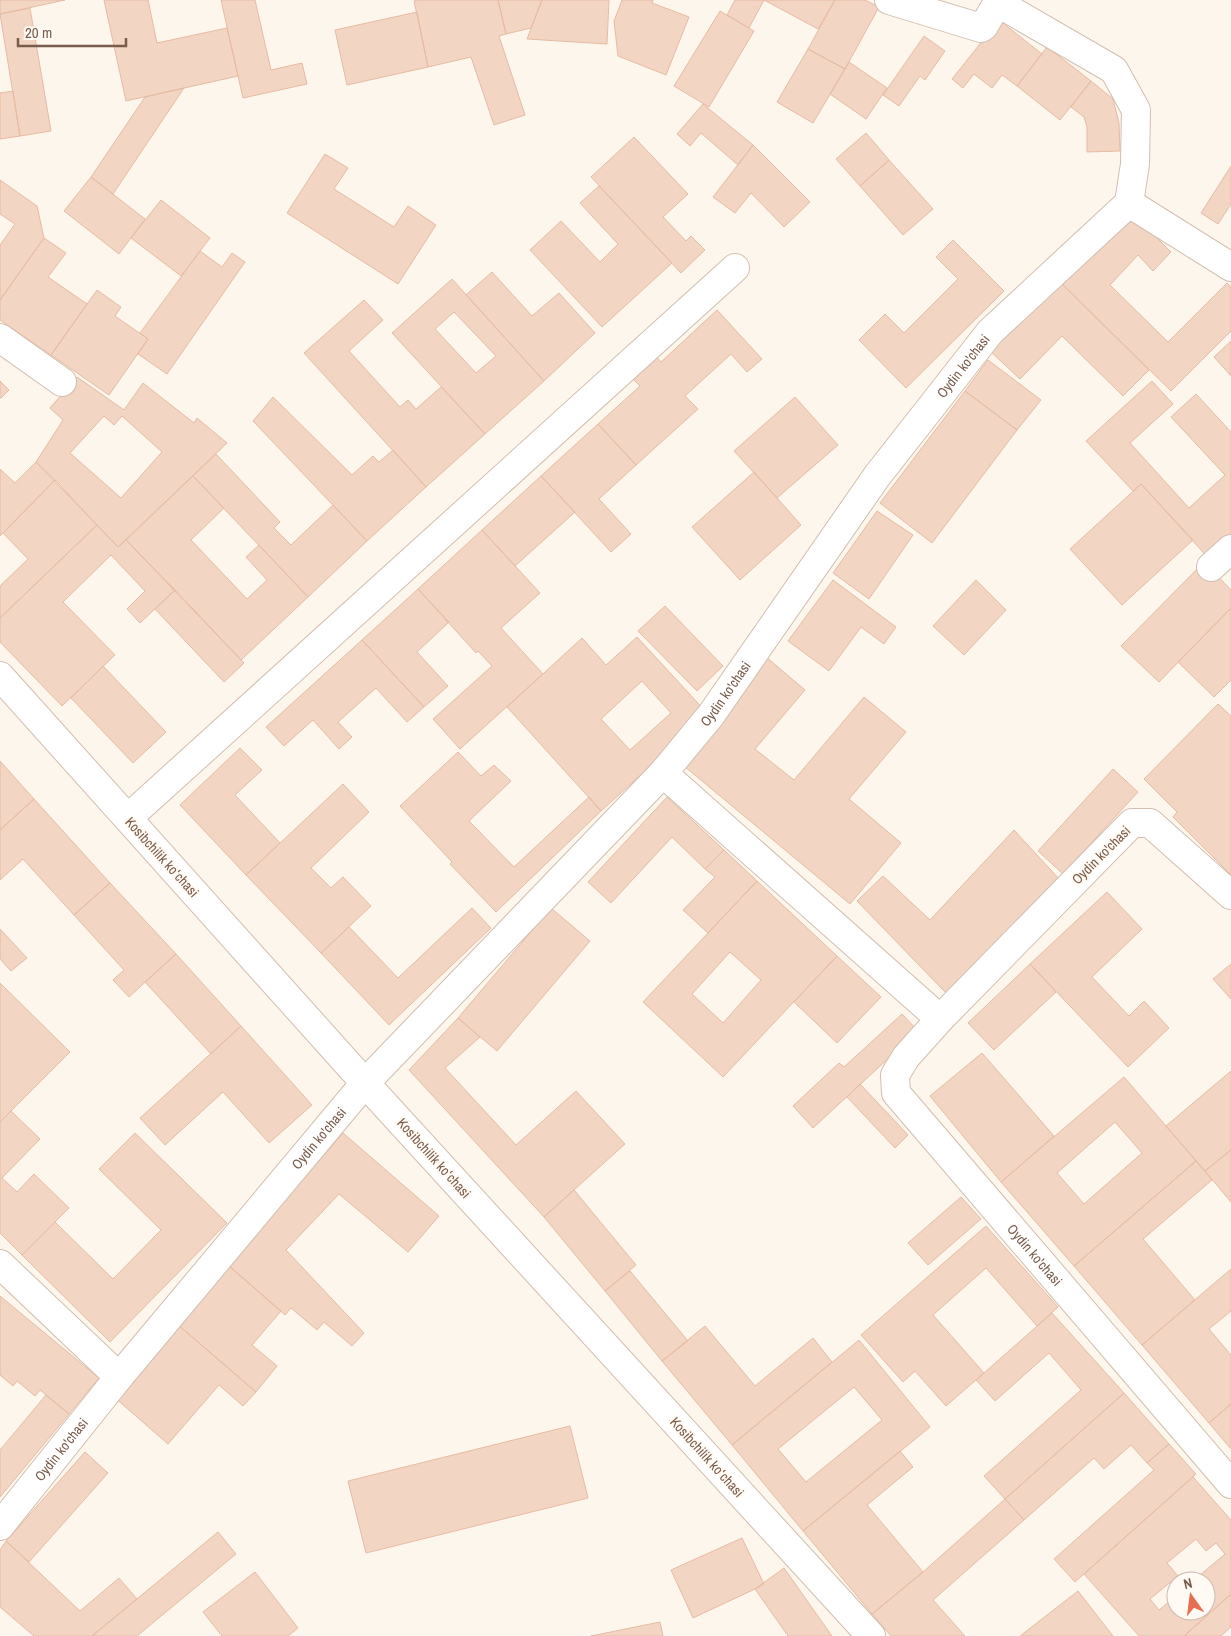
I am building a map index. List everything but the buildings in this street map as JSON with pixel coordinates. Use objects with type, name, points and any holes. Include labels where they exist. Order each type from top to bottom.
[{"type":"street","points":[[889,0],[981,28],[999,2],[1114,70],[1136,110],[1135,164],[1129,203],[1231,267]]},
{"type":"street","name":"Oydin ko'chasi","points":[[0,1526],[119,1377],[365,1083],[663,773],[711,716],[878,476],[990,332],[1129,203]]},
{"type":"street","points":[[128,818],[735,268]]},
{"type":"street","points":[[0,338],[62,382]]},
{"type":"street","points":[[1211,567],[1231,549]]},
{"type":"street","name":"Kosibchilik koʻchasi","points":[[0,676],[365,1083],[871,1636]]},
{"type":"street","points":[[663,773],[940,1019]]},
{"type":"street","name":"Oydin ko'chasi","points":[[1231,895],[1150,823],[1132,823],[940,1019],[906,1057],[895,1074],[896,1093],[1231,1484]]},
{"type":"street","points":[[0,1264],[119,1377]]}]
